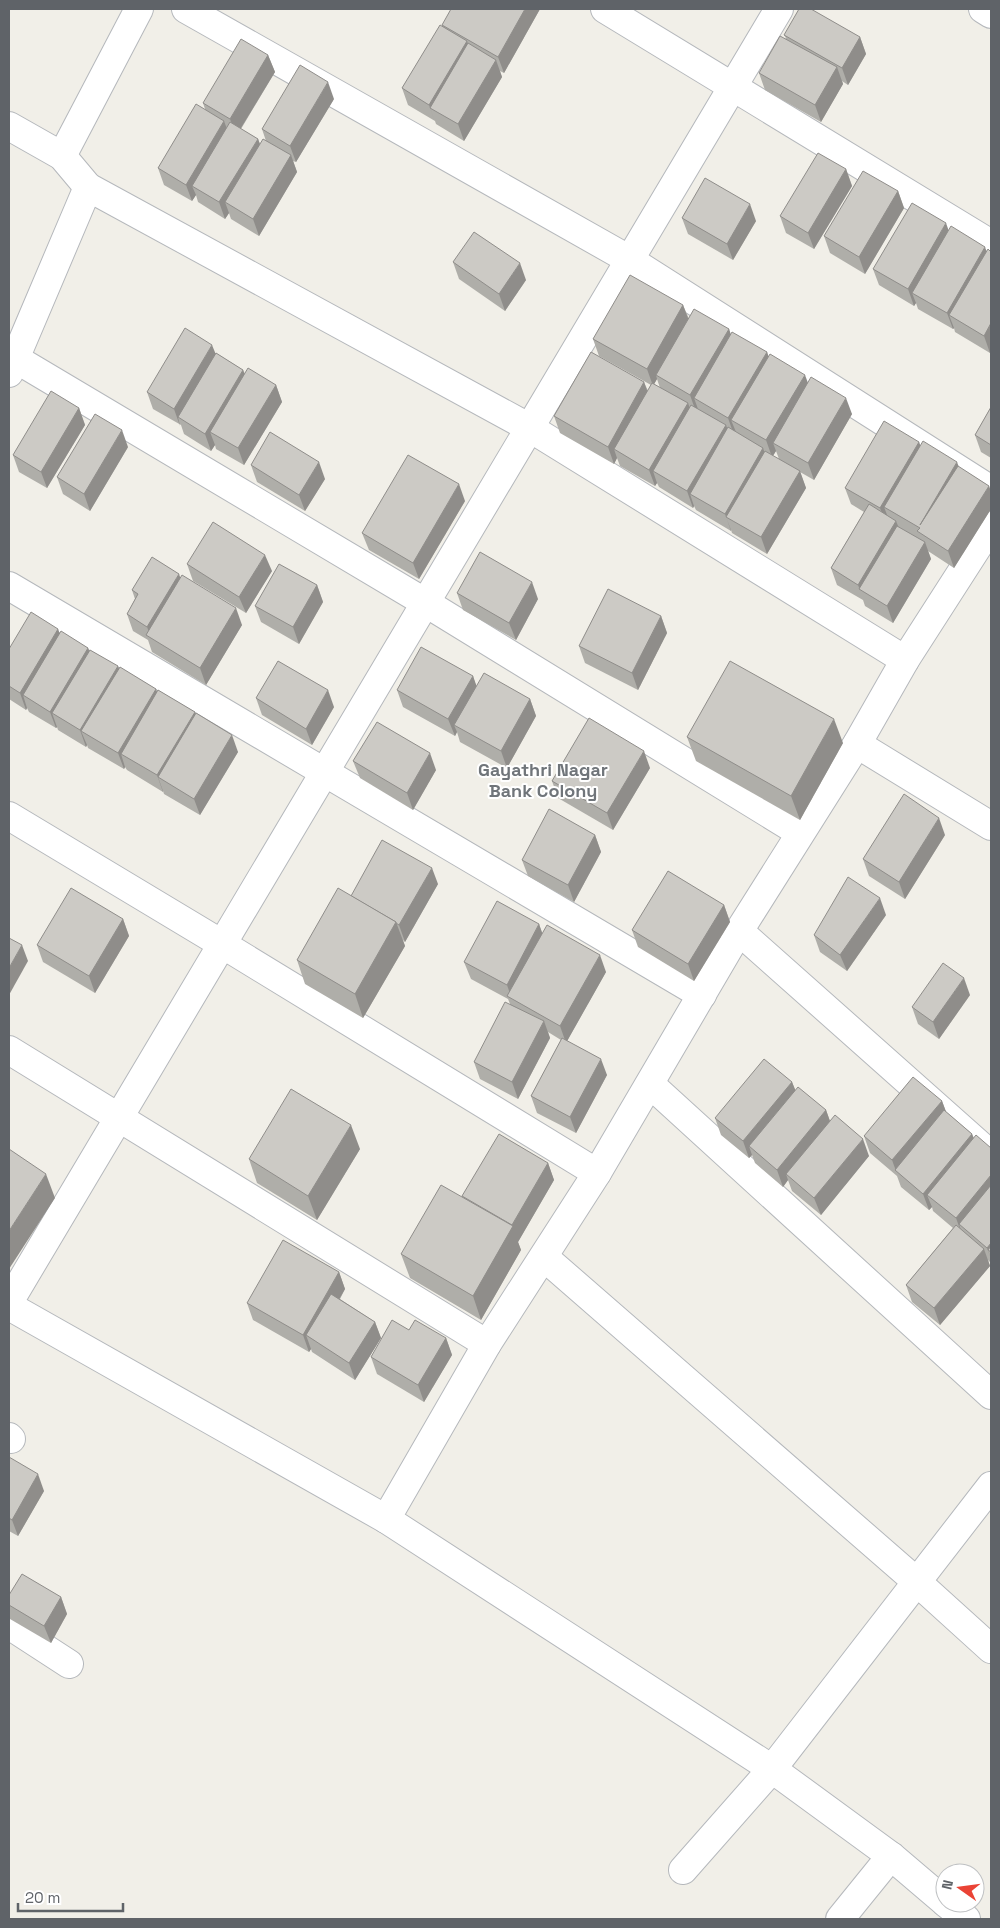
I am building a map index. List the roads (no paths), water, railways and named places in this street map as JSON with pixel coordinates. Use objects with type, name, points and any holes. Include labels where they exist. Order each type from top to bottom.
[{"type":"street","points":[[62,156],[139,9]]},
{"type":"street","points":[[186,9],[630,260],[991,490]]},
{"type":"street","points":[[605,9],[991,244]]},
{"type":"street","points":[[780,9],[9,1304],[386,1520],[772,1769],[890,1856],[935,1893]]},
{"type":"street","points":[[983,9],[991,14]]},
{"type":"street","points":[[9,126],[62,156],[88,188],[530,428],[905,660]]},
{"type":"street","points":[[88,188],[12,366],[426,603],[799,832]]},
{"type":"street","points":[[386,1520],[487,1344],[597,1173],[799,832],[857,744],[905,660],[991,526]]},
{"type":"street","points":[[9,586],[702,995]]},
{"type":"street","points":[[857,744],[988,825]]},
{"type":"street","points":[[9,816],[597,1173]]},
{"type":"street","points":[[739,931],[991,1154]]},
{"type":"street","points":[[9,1050],[487,1344]]},
{"type":"street","points":[[650,1084],[991,1394]]},
{"type":"street","points":[[544,1257],[917,1582],[991,1649]]},
{"type":"street","points":[[683,1870],[772,1769],[991,1486]]},
{"type":"street","points":[[9,1624],[69,1664]]},
{"type":"street","points":[[840,1919],[890,1856]]},
{"type":"district","name":"Gayathri Nagar Bank Colony","points":[[543,780]]}]
